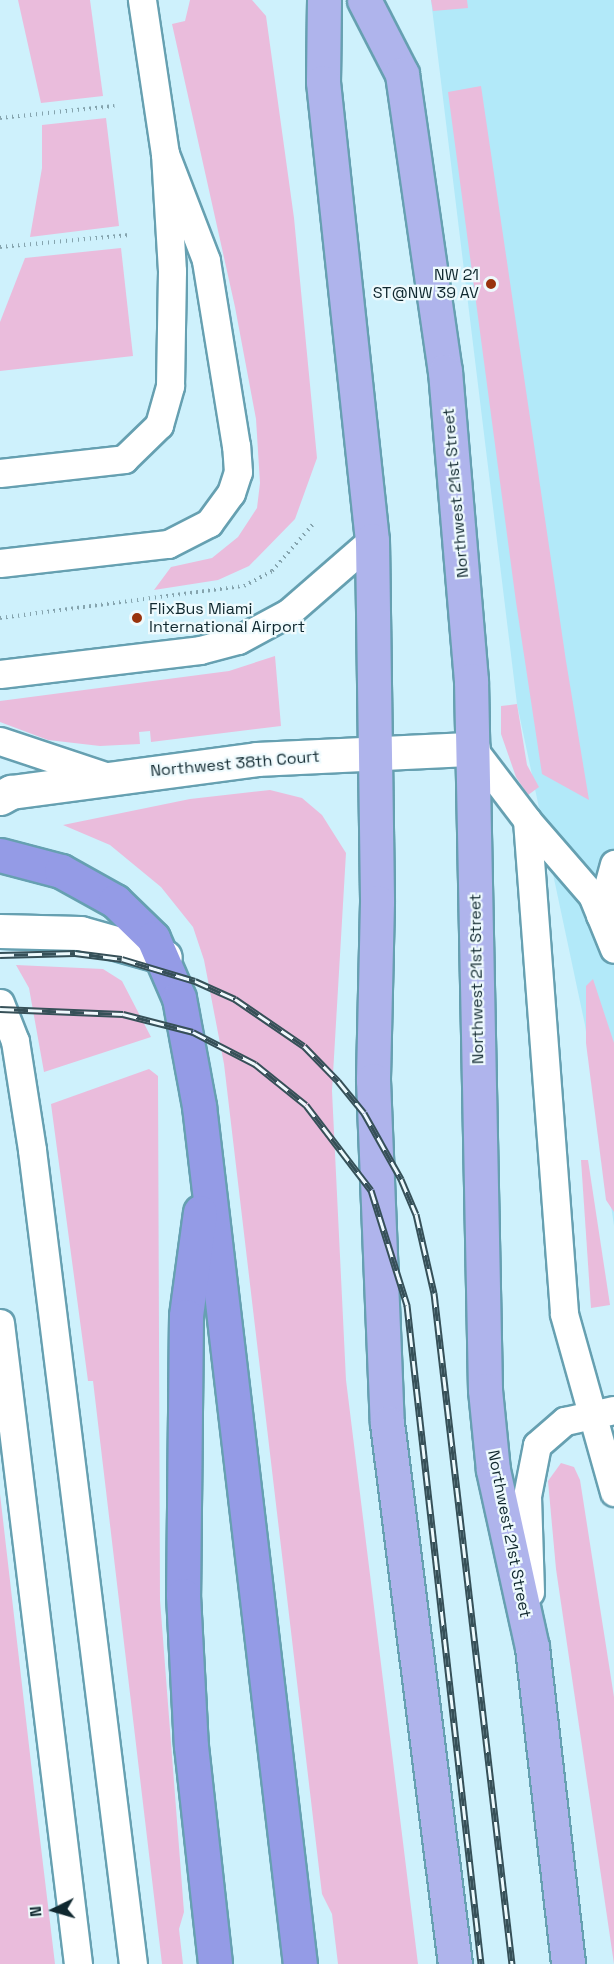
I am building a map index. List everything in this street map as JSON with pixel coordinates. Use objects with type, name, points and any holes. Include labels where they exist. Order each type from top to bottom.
[{"type":"highway","points":[[0,855],[61,871],[106,896],[137,919],[165,957],[190,1041],[300,1964]]},
{"type":"highway","points":[[206,1168],[186,1316],[183,1572],[191,1746],[214,1964]]},
{"type":"main road","points":[[324,0],[322,82],[372,540],[376,753],[373,1091],[387,1423],[455,1964]]},
{"type":"main road","name":"Northwest 21st Street","points":[[364,0],[402,74],[445,371],[473,749],[485,1390],[493,1470],[531,1647],[568,1964]]},
{"type":"street","name":"Northwest 38th Court","points":[[0,798],[108,777],[257,759],[473,749]]},
{"type":"street","points":[[0,931],[80,933],[165,957]]},
{"type":"lane","points":[[0,473],[124,459],[159,425],[170,386],[172,271],[165,154],[142,0]]},
{"type":"lane","points":[[0,563],[168,544],[209,523],[231,493],[238,472],[236,446],[206,260],[165,154]]},
{"type":"lane","points":[[0,674],[200,650],[238,640],[288,613],[372,540]]},
{"type":"lane","points":[[0,741],[108,777]]},
{"type":"lane","points":[[473,749],[527,820],[592,895],[614,949]]},
{"type":"lane","points":[[527,820],[564,1314],[601,1411],[614,1492]]},
{"type":"lane","points":[[600,915],[614,864]]},
{"type":"lane","points":[[0,1003],[15,1041],[23,1089],[78,1509],[133,1964]]},
{"type":"lane","points":[[0,1323],[78,1964]]},
{"type":"lane","points":[[531,1647],[527,1496],[532,1457],[554,1427],[601,1411]]},
{"type":"path","points":[[0,118],[114,106]]},
{"type":"path","points":[[0,247],[129,235]]},
{"type":"path","points":[[0,618],[244,586],[272,571],[314,523]]},
{"type":"shaded area","points":[[18,0],[90,0],[103,96],[41,103]]},
{"type":"shaded area","points":[[190,0],[252,0],[266,16],[294,218],[317,458],[295,519],[249,566],[218,580],[154,590],[171,567],[212,558],[238,537],[257,508],[260,483],[256,419],[235,307],[172,24],[185,21]]},
{"type":"shaded area","points":[[431,0],[614,0],[614,1226],[585,1025],[517,704]]},
{"type":"shaded area","points":[[431,0],[467,0],[468,8],[433,11]]},
{"type":"shaded area","points":[[481,86],[566,661],[589,800],[542,774],[516,602],[448,92]]},
{"type":"shaded area","points":[[106,118],[119,226],[30,237],[42,168],[42,125]]},
{"type":"shaded area","points":[[121,248],[133,356],[0,371],[0,322],[25,258]]},
{"type":"shaded area","points":[[275,656],[281,726],[151,742],[150,731],[139,732],[140,744],[100,746],[48,740],[0,722],[0,701],[229,671]]},
{"type":"shaded area","points":[[517,704],[527,765],[539,787],[528,795],[516,777],[501,734],[501,706]]},
{"type":"shaded area","points":[[270,790],[302,798],[322,815],[346,853],[332,1091],[346,1380],[418,1964],[338,1964],[332,1914],[322,1894],[224,1064],[204,960],[193,927],[161,887],[110,845],[63,825],[190,799]]},
{"type":"shaded area","points":[[16,965],[103,969],[122,981],[151,1037],[44,1072],[29,988]]},
{"type":"shaded area","points":[[593,979],[614,1043],[614,1212],[606,1200],[586,1043],[586,986]]},
{"type":"shaded area","points":[[149,1069],[158,1076],[160,1600],[184,1912],[179,1929],[183,1964],[162,1964],[93,1381],[88,1381],[51,1104]]},
{"type":"shaded area","points":[[581,1160],[588,1160],[610,1305],[591,1308]]},
{"type":"shaded area","points":[[561,1463],[574,1467],[580,1480],[614,1697],[614,1964],[556,1569],[548,1481]]},
{"type":"shaded area","points":[[0,1494],[34,1789],[55,1964],[0,1964]]},
{"type":"railway","points":[[0,955],[75,953],[122,959],[195,981],[235,999],[304,1046],[338,1081],[364,1113],[401,1179],[416,1214],[434,1293],[512,1964]]},
{"type":"railway","points":[[0,1009],[123,1014],[193,1032],[255,1064],[306,1105],[371,1190],[407,1305],[481,1964]]},
{"type":"place","name":"NW 21 ST@NW 39 AV","points":[[491,284]]},
{"type":"place","name":"FlixBus Miami International Airport","points":[[137,618]]}]
